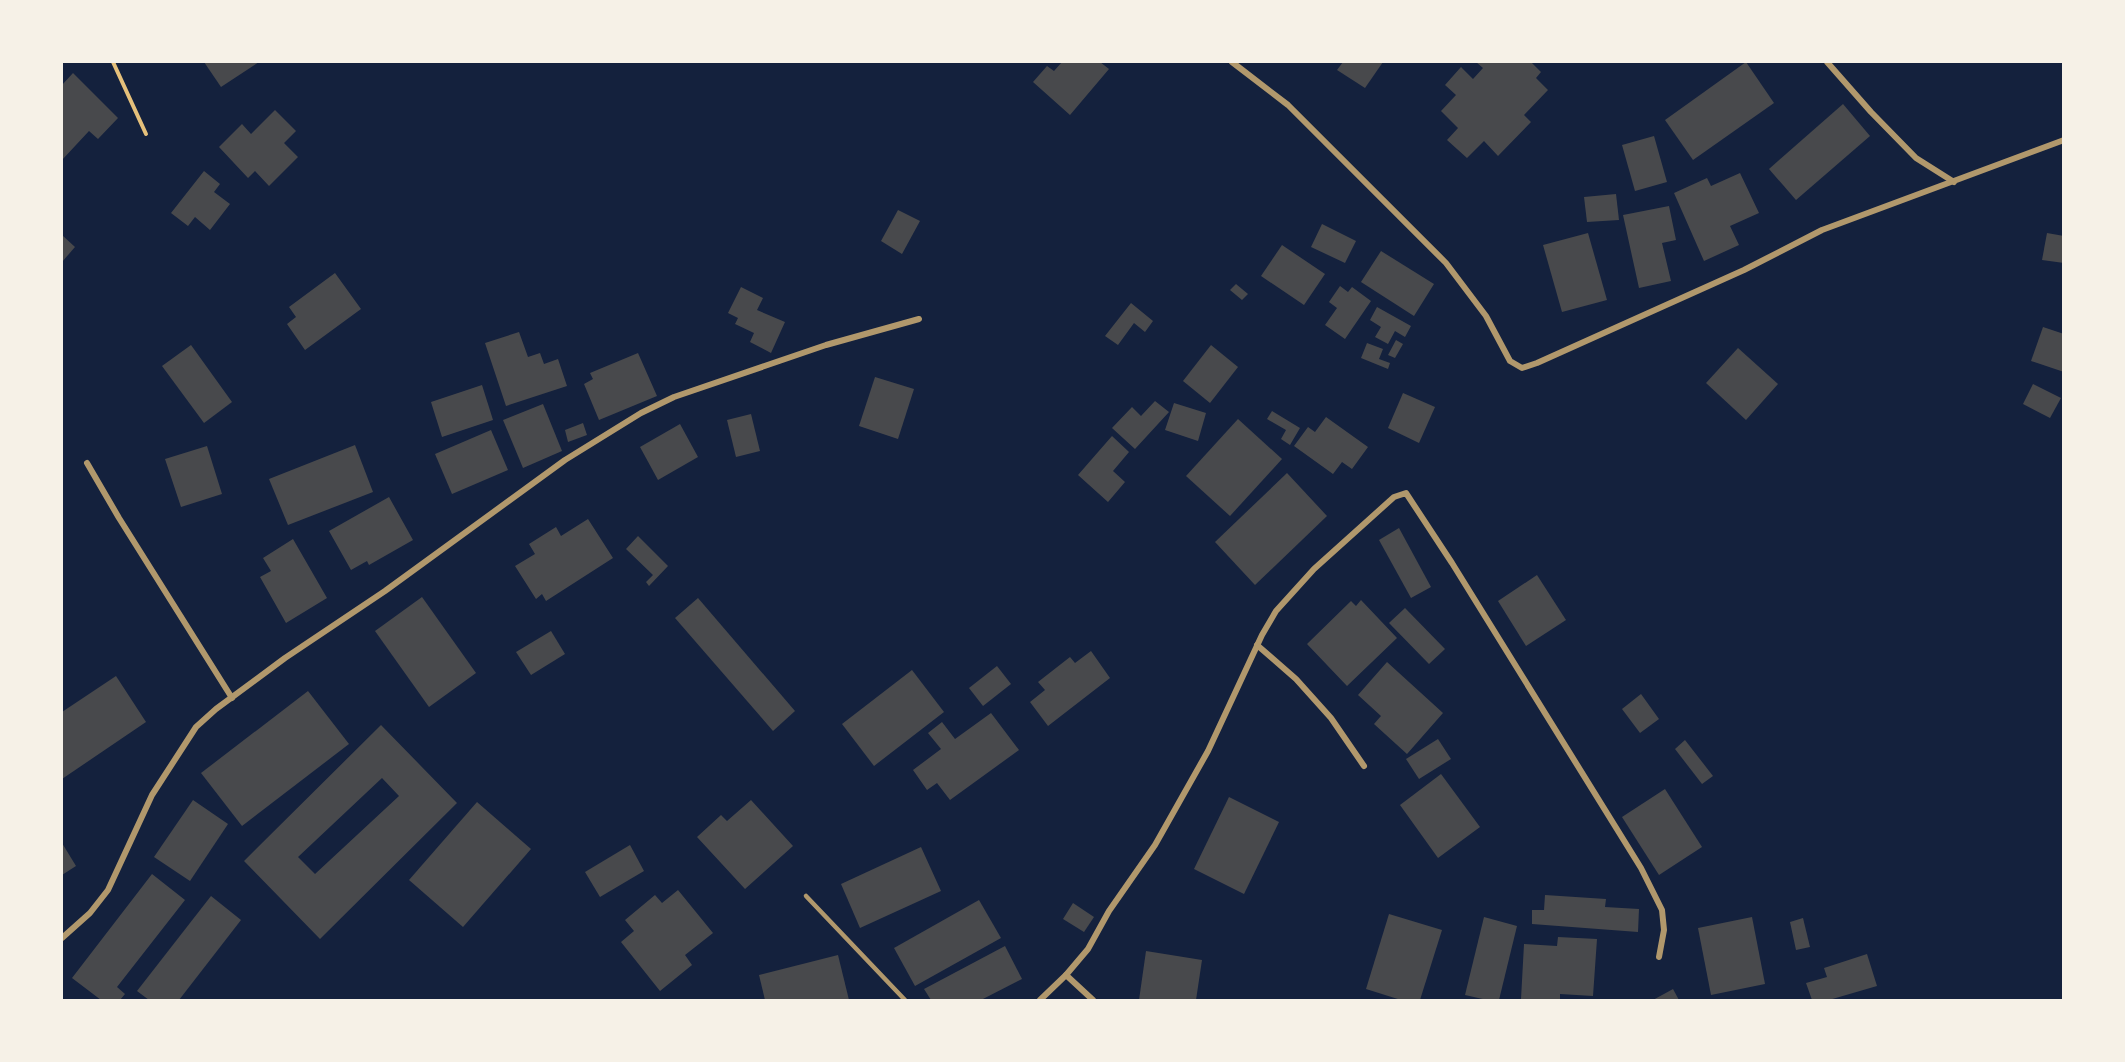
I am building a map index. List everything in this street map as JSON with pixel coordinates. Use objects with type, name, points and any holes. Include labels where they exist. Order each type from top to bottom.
[{"type":"street","points":[[1232,62],[1288,105],[1446,263],[1486,316],[1510,361],[1522,368],[1744,270],[1822,230],[2064,140]]},
{"type":"street","points":[[1827,62],[1916,158],[1954,182]]},
{"type":"street","points":[[62,938],[90,913],[108,890],[152,795],[196,726],[285,658],[385,591],[565,460],[641,413],[674,397],[825,345],[919,319]]},
{"type":"street","points":[[87,463],[232,698]]},
{"type":"street","points":[[1040,1000],[1088,949],[1109,911],[1155,845],[1208,751],[1257,645],[1276,611],[1314,569],[1394,497],[1406,493],[1414,502],[1641,868],[1662,910],[1664,930],[1659,957]]},
{"type":"street","points":[[1257,645],[1296,679],[1331,718],[1365,766]]},
{"type":"street","points":[[1066,975],[1093,1000]]},
{"type":"lane","points":[[806,896],[905,1000]]},
{"type":"path","points":[[113,62],[146,134]]},
{"type":"building","points":[[204,62],[259,62],[221,87]]},
{"type":"building","points":[[1062,62],[1100,62],[1109,69],[1070,115],[1033,82],[1047,66],[1054,71]]},
{"type":"building","points":[[1343,62],[1383,62],[1365,88],[1337,70]]},
{"type":"building","points":[[1476,62],[1531,62],[1541,72],[1536,78],[1548,90],[1524,115],[1531,122],[1498,156],[1484,141],[1467,158],[1447,140],[1458,128],[1441,111],[1456,95],[1445,85],[1461,67],[1473,79],[1483,68]]},
{"type":"building","points":[[1746,62],[1774,103],[1693,160],[1665,120]]},
{"type":"building","points":[[73,73],[118,118],[98,139],[89,131],[62,160],[62,85]]},
{"type":"building","points":[[1843,104],[1870,136],[1796,200],[1769,169]]},
{"type":"building","points":[[275,110],[296,131],[284,143],[298,157],[269,186],[255,171],[248,178],[219,147],[242,124],[251,134]]},
{"type":"building","points":[[1654,136],[1667,182],[1635,191],[1622,145]]},
{"type":"building","points":[[204,171],[220,184],[214,192],[230,204],[210,230],[195,217],[188,226],[171,213]]},
{"type":"building","points":[[1740,173],[1759,213],[1730,226],[1739,245],[1704,261],[1674,193],[1707,178],[1711,186]]},
{"type":"building","points":[[1616,194],[1619,220],[1587,222],[1584,197]]},
{"type":"building","points":[[1669,206],[1676,240],[1662,243],[1671,281],[1639,288],[1623,215]]},
{"type":"building","points":[[898,210],[920,221],[902,254],[881,241]]},
{"type":"building","points":[[1322,224],[1356,241],[1345,263],[1311,247]]},
{"type":"building","points":[[1588,233],[1607,300],[1562,312],[1543,245]]},
{"type":"building","points":[[2047,233],[2064,236],[2064,263],[2042,260]]},
{"type":"building","points":[[62,235],[75,247],[62,262]]},
{"type":"building","points":[[1282,245],[1325,274],[1304,305],[1261,276]]},
{"type":"building","points":[[1381,251],[1434,284],[1414,316],[1361,282]]},
{"type":"building","points":[[335,273],[361,309],[305,350],[287,324],[296,317],[289,307]]},
{"type":"building","points":[[1236,284],[1248,294],[1242,300],[1230,290]]},
{"type":"building","points":[[1340,286],[1348,292],[1352,287],[1371,301],[1345,339],[1325,325],[1337,308],[1329,302]]},
{"type":"building","points":[[741,287],[763,298],[757,310],[785,322],[771,353],[750,342],[754,333],[735,324],[738,318],[728,313]]},
{"type":"building","points":[[1131,303],[1153,321],[1145,332],[1134,323],[1118,345],[1105,336]]},
{"type":"building","points":[[1377,307],[1411,326],[1405,337],[1395,331],[1388,344],[1375,337],[1381,327],[1370,320]]},
{"type":"building","points":[[2043,327],[2064,334],[2064,372],[2031,361]]},
{"type":"building","points":[[519,332],[528,357],[540,353],[544,364],[558,359],[567,386],[506,406],[485,343]]},
{"type":"building","points":[[1396,340],[1403,344],[1395,358],[1388,355]]},
{"type":"building","points":[[1367,343],[1383,349],[1379,359],[1390,363],[1388,369],[1361,358]]},
{"type":"building","points":[[191,345],[232,402],[204,423],[162,366]]},
{"type":"building","points":[[1211,345],[1238,367],[1210,403],[1183,381]]},
{"type":"building","points":[[1738,348],[1778,384],[1746,420],[1706,383]]},
{"type":"building","points":[[638,353],[657,396],[599,420],[584,384],[593,379],[590,373]]},
{"type":"building","points":[[875,377],[914,389],[898,439],[859,426]]},
{"type":"building","points":[[2033,384],[2061,398],[2050,418],[2023,404]]},
{"type":"building","points":[[482,385],[493,420],[442,437],[431,402]]},
{"type":"building","points":[[1403,393],[1435,407],[1419,443],[1388,428]]},
{"type":"building","points":[[1155,401],[1169,412],[1135,449],[1112,428],[1132,407],[1141,416]]},
{"type":"building","points":[[1174,403],[1206,413],[1198,441],[1165,430]]},
{"type":"building","points":[[543,404],[562,451],[523,468],[503,420]]},
{"type":"building","points":[[1272,411],[1300,428],[1290,445],[1281,439],[1286,430],[1267,419]]},
{"type":"building","points":[[751,414],[760,451],[736,457],[727,420]]},
{"type":"building","points":[[1326,417],[1368,447],[1352,469],[1342,462],[1333,474],[1294,446],[1308,427],[1315,432]]},
{"type":"building","points":[[1238,419],[1282,459],[1230,516],[1186,476]]},
{"type":"building","points":[[583,423],[587,435],[568,442],[565,430]]},
{"type":"building","points":[[680,424],[698,457],[658,480],[640,447]]},
{"type":"building","points":[[491,430],[508,470],[452,494],[435,454]]},
{"type":"building","points":[[1112,436],[1129,452],[1113,471],[1125,482],[1108,502],[1078,475]]},
{"type":"building","points":[[355,445],[373,492],[288,525],[269,479]]},
{"type":"building","points":[[207,446],[222,494],[181,507],[165,459]]},
{"type":"building","points":[[1287,473],[1327,516],[1255,585],[1215,542]]},
{"type":"building","points":[[389,497],[413,540],[369,565],[367,561],[351,570],[329,531]]},
{"type":"building","points":[[588,519],[613,558],[546,601],[542,594],[536,599],[515,566],[535,554],[529,544],[556,527],[561,536]]},
{"type":"building","points":[[1399,528],[1431,587],[1411,598],[1379,540]]},
{"type":"building","points":[[638,536],[668,566],[649,586],[646,582],[653,575],[626,549]]},
{"type":"building","points":[[293,539],[327,598],[286,623],[260,577],[271,571],[263,558]]},
{"type":"building","points":[[1537,575],[1566,620],[1526,646],[1498,601]]},
{"type":"building","points":[[422,597],[476,673],[429,707],[375,631]]},
{"type":"building","points":[[698,598],[795,711],[773,731],[675,618]]},
{"type":"building","points":[[1361,600],[1397,638],[1347,686],[1307,644],[1351,601],[1356,606]]},
{"type":"building","points":[[1405,608],[1445,649],[1429,664],[1389,623]]},
{"type":"building","points":[[551,631],[565,654],[531,675],[516,652]]},
{"type":"building","points":[[1091,651],[1110,678],[1048,726],[1030,702],[1045,690],[1038,682],[1070,657],[1075,663]]},
{"type":"building","points":[[1387,662],[1443,713],[1407,754],[1374,724],[1381,716],[1358,695]]},
{"type":"building","points":[[997,666],[1011,684],[983,706],[969,688]]},
{"type":"building","points":[[912,670],[944,712],[874,766],[842,724]]},
{"type":"building","points":[[116,676],[146,722],[62,779],[62,712]]},
{"type":"building","points":[[308,691],[349,744],[242,826],[201,773]]},
{"type":"building","points":[[1641,694],[1659,719],[1640,733],[1622,709]]},
{"type":"building","points":[[991,713],[1019,750],[950,800],[937,783],[927,790],[913,770],[941,749],[928,733],[942,722],[955,739]]},
{"type":"building","points":[[381,725],[457,803],[320,939],[244,861]],"holes":[[[382,778],[399,796],[315,874],[298,857]]]},
{"type":"building","points":[[1438,739],[1451,759],[1419,779],[1406,759]]},
{"type":"building","points":[[1685,740],[1713,776],[1702,784],[1675,749]]},
{"type":"building","points":[[1441,774],[1480,827],[1438,858],[1400,805]]},
{"type":"building","points":[[1665,789],[1702,847],[1659,875],[1622,817]]},
{"type":"building","points":[[1229,797],[1279,822],[1244,894],[1194,869]]},
{"type":"building","points":[[193,800],[228,824],[190,881],[154,857]]},
{"type":"building","points":[[751,800],[793,846],[745,889],[697,837],[721,815],[727,821]]},
{"type":"building","points":[[477,802],[531,849],[463,927],[409,880]]},
{"type":"building","points":[[62,843],[76,866],[62,875]]},
{"type":"building","points":[[630,845],[644,871],[600,897],[585,872]]},
{"type":"building","points":[[921,847],[941,891],[860,928],[841,884]]},
{"type":"building","points":[[152,874],[185,900],[117,987],[125,994],[120,1000],[101,1000],[72,978]]},
{"type":"building","points":[[678,890],[713,933],[685,955],[692,965],[660,991],[621,942],[634,931],[625,920],[655,895],[662,903]]},
{"type":"building","points":[[1545,895],[1606,899],[1605,907],[1639,909],[1638,932],[1532,924],[1532,910],[1544,910]]},
{"type":"building","points":[[211,896],[241,920],[179,1000],[149,1000],[137,991]]},
{"type":"building","points":[[979,900],[1001,938],[915,986],[894,948]]},
{"type":"building","points":[[1073,903],[1094,917],[1084,932],[1063,919]]},
{"type":"building","points":[[1389,914],[1442,930],[1420,1000],[1401,1000],[1366,989]]},
{"type":"building","points":[[1484,917],[1517,926],[1499,1000],[1465,995]]},
{"type":"building","points":[[1752,917],[1765,984],[1711,995],[1698,928]]},
{"type":"building","points":[[1803,918],[1810,947],[1796,950],[1790,922]]},
{"type":"building","points":[[1558,937],[1597,939],[1593,996],[1560,994],[1560,1000],[1521,999],[1524,944],[1557,946]]},
{"type":"building","points":[[1005,946],[1022,979],[981,1000],[931,1000],[924,989]]},
{"type":"building","points":[[1146,951],[1202,960],[1196,1000],[1139,1000]]},
{"type":"building","points":[[1867,954],[1877,986],[1829,1000],[1812,1000],[1806,983],[1827,977],[1824,968]]},
{"type":"building","points":[[838,955],[849,1000],[765,1000],[759,975]]},
{"type":"building","points":[[1673,989],[1679,1000],[1653,1000]]}]
